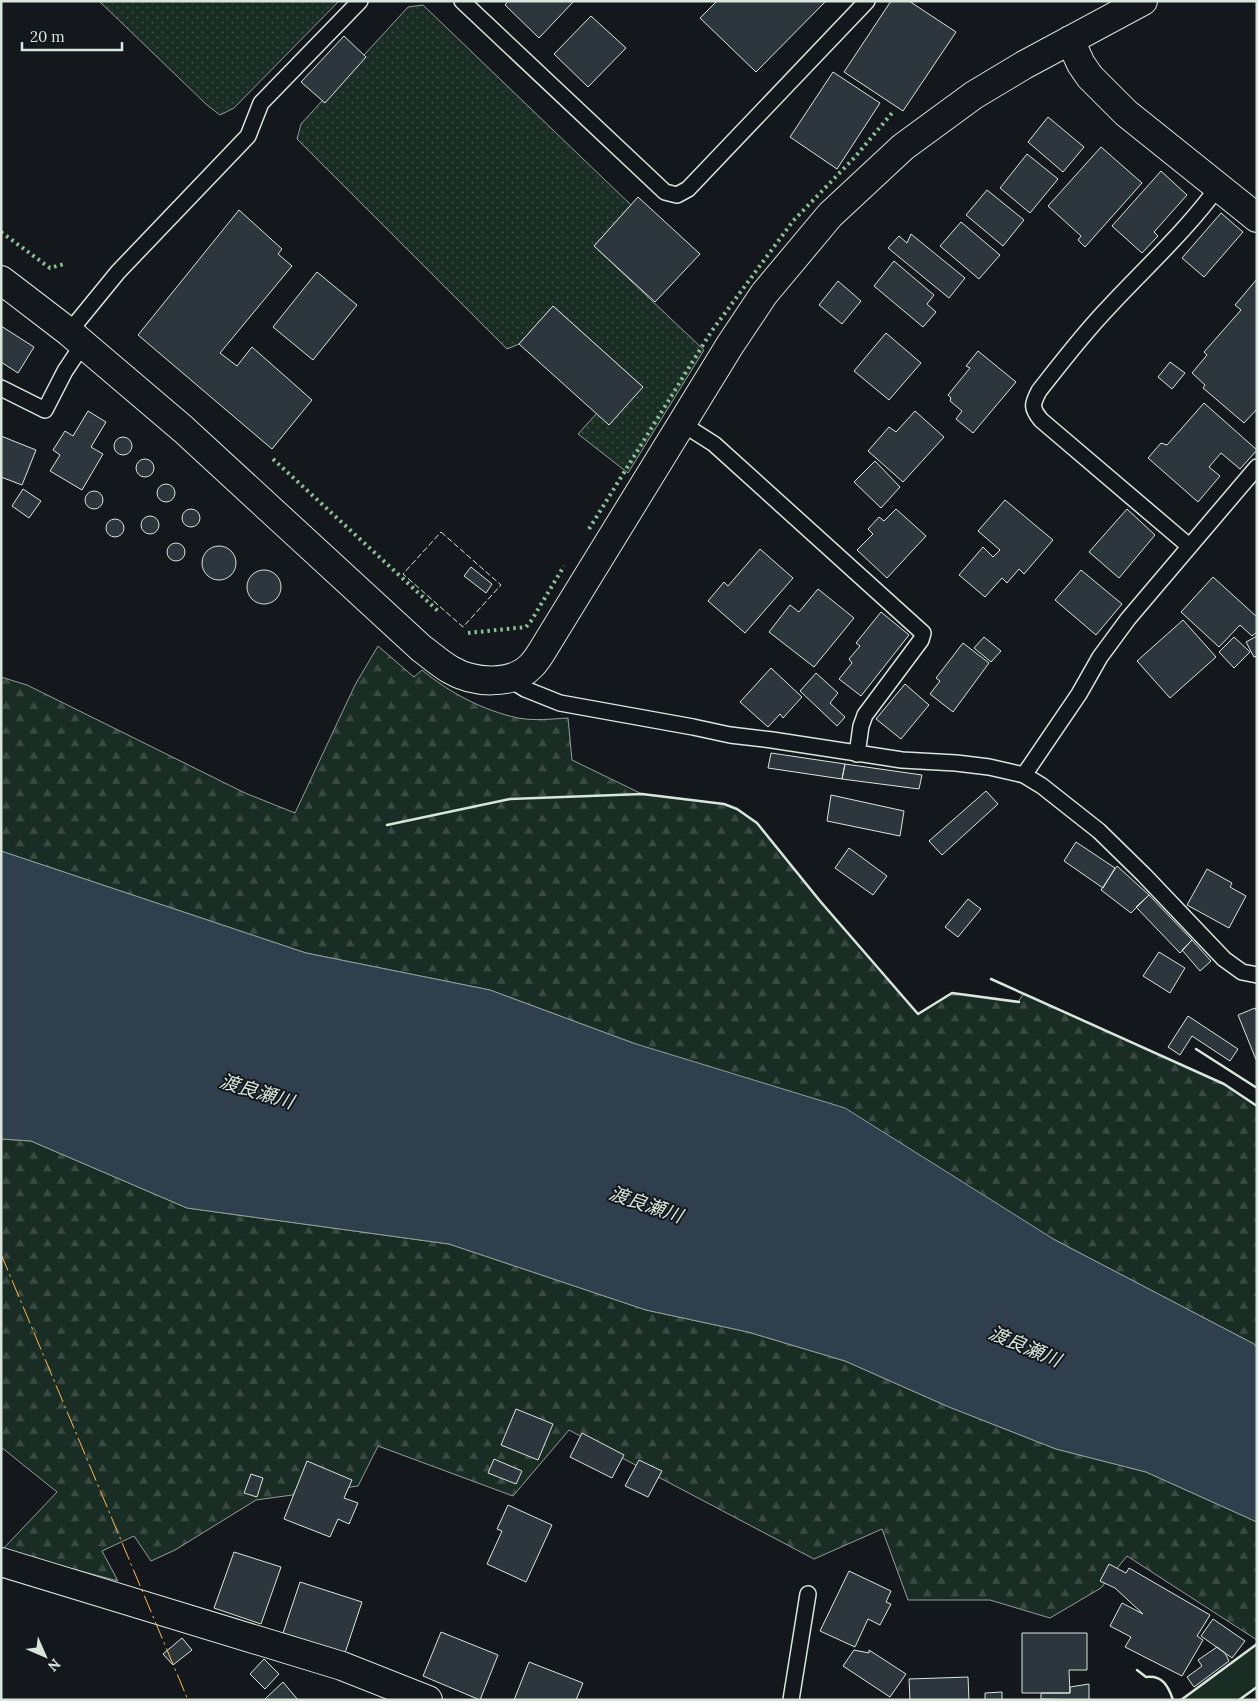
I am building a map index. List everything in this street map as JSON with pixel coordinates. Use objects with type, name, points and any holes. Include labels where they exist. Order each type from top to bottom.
[{"type":"street","points":[[1,280],[76,338],[212,455],[422,649],[441,664],[452,671],[468,677],[483,680],[509,678],[531,666],[548,643],[681,423],[764,294],[830,215],[903,146],[974,95],[1143,1]]},
{"type":"street","points":[[1070,40],[1081,64],[1090,77],[1126,113],[1257,218]]},
{"type":"street","points":[[1,1562],[342,1666],[428,1700]]},
{"type":"lane","points":[[1,388],[45,410],[65,371],[76,338],[118,272],[248,136],[261,103],[360,1]]},
{"type":"lane","points":[[462,1],[665,192],[678,195],[688,189],[867,1]]},
{"type":"lane","points":[[1188,546],[1041,420],[1035,412],[1033,402],[1039,390],[1106,310],[1165,250],[1218,187]]},
{"type":"lane","points":[[681,423],[714,444],[923,633],[921,640],[865,715],[861,726],[857,754]]},
{"type":"lane","points":[[1024,775],[1122,626],[1257,467]]},
{"type":"lane","points":[[509,678],[525,689],[560,703],[675,723],[730,735],[902,760],[970,764],[1024,775],[1042,786],[1099,831],[1224,959],[1242,972],[1257,975]]},
{"type":"lane","points":[[791,1700],[808,1594]]},
{"type":"green space","points":[[99,1],[339,1],[234,108],[220,115],[207,105]]},
{"type":"green space","points":[[423,5],[631,205],[594,246],[704,350],[628,473],[578,434],[597,413],[643,387],[553,306],[519,344],[507,349],[297,139],[301,124],[408,7]]},
{"type":"green space","points":[[378,646],[414,677],[422,670],[467,700],[505,715],[524,719],[568,718],[572,760],[642,794],[724,804],[737,809],[757,823],[820,901],[918,1014],[952,993],[1018,1002],[1024,993],[1224,1084],[1257,1106],[1257,1348],[1254,1344],[1055,1240],[633,1043],[490,990],[306,953],[1,851],[1,677],[27,685],[245,793],[295,813],[355,685]]},
{"type":"green space","points":[[1,1139],[31,1141],[187,1208],[449,1244],[646,1310],[748,1332],[845,1361],[949,1407],[1056,1449],[1146,1472],[1257,1522],[1257,1640],[1127,1556],[1101,1588],[1050,1618],[990,1600],[908,1600],[882,1529],[814,1559],[569,1430],[513,1496],[378,1446],[358,1486],[256,1500],[175,1550],[151,1561],[134,1536],[102,1551],[118,1581],[2,1550],[57,1492],[1,1447]]},
{"type":"green space","points":[[1257,1644],[1257,1687],[1239,1700],[1181,1700]]},
{"type":"water","name":"渡良瀬川","points":[[1,851],[306,953],[490,990],[633,1043],[845,1108],[1055,1240],[1254,1344],[1257,1348],[1257,1522],[1146,1472],[1056,1449],[949,1407],[845,1361],[748,1332],[646,1310],[449,1244],[187,1208],[31,1141],[1,1139]]},
{"type":"building","points":[[508,1],[574,1],[539,38],[505,5]]},
{"type":"building","points":[[717,1],[826,1],[756,72],[700,18]]},
{"type":"building","points":[[891,1],[909,1],[956,32],[903,111],[844,72]]},
{"type":"building","points":[[591,16],[626,48],[588,87],[554,54]]},
{"type":"building","points":[[344,36],[366,57],[325,103],[301,82]]},
{"type":"building","points":[[833,72],[880,103],[837,169],[790,137]]},
{"type":"building","points":[[1048,117],[1084,147],[1063,172],[1028,142]]},
{"type":"building","points":[[1101,147],[1142,183],[1085,247],[1078,240],[1081,236],[1048,206]]},
{"type":"building","points":[[1027,154],[1058,179],[1030,213],[1000,188]]},
{"type":"building","points":[[1161,171],[1187,195],[1154,232],[1158,236],[1142,253],[1112,226]]},
{"type":"building","points":[[987,190],[1024,220],[1003,246],[966,215]]},
{"type":"building","points":[[638,197],[700,254],[655,302],[594,246]]},
{"type":"building","points":[[239,210],[282,249],[278,254],[292,266],[220,353],[237,366],[252,347],[312,400],[272,449],[138,335]]},
{"type":"building","points":[[1221,213],[1243,232],[1204,277],[1182,258]]},
{"type":"building","points":[[961,222],[1000,255],[979,279],[940,246]]},
{"type":"building","points":[[911,234],[965,278],[949,298],[888,248],[899,236],[907,243]]},
{"type":"building","points":[[894,261],[934,295],[927,304],[936,312],[923,327],[874,286]]},
{"type":"building","points":[[317,272],[357,305],[313,360],[273,327]]},
{"type":"building","points":[[1257,279],[1257,409],[1244,423],[1203,388],[1205,385],[1192,373],[1207,355],[1204,352],[1241,310],[1235,305]]},
{"type":"building","points":[[838,281],[861,301],[842,324],[819,305]]},
{"type":"building","points":[[553,306],[643,387],[609,425],[519,344]]},
{"type":"building","points":[[1,326],[34,347],[18,373],[1,362]]},
{"type":"building","points":[[886,333],[921,363],[889,400],[854,371]]},
{"type":"building","points":[[978,351],[1016,382],[973,433],[956,419],[962,411],[950,401],[951,398],[948,395],[970,368],[966,366]]},
{"type":"building","points":[[1170,362],[1185,373],[1172,389],[1158,377]]},
{"type":"building","points":[[1204,403],[1257,450],[1240,469],[1221,453],[1209,467],[1220,476],[1198,502],[1148,458],[1161,443],[1167,445]]},
{"type":"building","points":[[88,411],[106,422],[91,447],[103,454],[82,490],[50,471],[60,455],[53,450],[65,431],[73,436]]},
{"type":"building","points":[[915,411],[944,437],[903,482],[868,451],[889,427],[896,432]]},
{"type":"building","points":[[1,436],[36,450],[22,485],[1,477]]},
{"type":"building","points":[[123,437],[129,440],[132,446],[129,452],[123,455],[117,452],[114,446],[117,440]]},
{"type":"building","points":[[145,459],[151,462],[154,468],[151,474],[145,477],[139,474],[136,468],[139,462]]},
{"type":"building","points":[[875,461],[900,487],[881,508],[854,482]]},
{"type":"building","points":[[166,484],[172,487],[175,493],[172,499],[166,502],[160,499],[157,493],[160,487]]},
{"type":"building","points":[[23,489],[41,501],[29,518],[12,506]]},
{"type":"building","points":[[94,491],[100,494],[103,500],[100,506],[94,509],[88,506],[85,500],[88,494]]},
{"type":"building","points":[[1005,500],[1053,540],[1024,574],[1019,569],[1007,583],[1002,578],[985,597],[959,575],[983,547],[993,557],[1000,550],[978,531]]},
{"type":"building","points":[[191,509],[197,512],[200,518],[197,524],[191,527],[185,524],[182,518],[185,512]]},
{"type":"building","points":[[896,509],[926,536],[887,578],[857,550],[873,534],[868,529],[879,517],[884,521]]},
{"type":"building","points":[[1127,509],[1155,535],[1119,578],[1089,552]]},
{"type":"building","points":[[150,516],[156,519],[159,525],[156,531],[150,534],[144,531],[141,525],[144,519]]},
{"type":"building","points":[[115,519],[121,522],[124,528],[121,534],[115,537],[109,534],[106,528],[109,522]]},
{"type":"building","points":[[176,543],[182,546],[185,552],[182,558],[176,561],[170,558],[167,552],[170,546]]},
{"type":"building","points":[[219,546],[226,547],[231,551],[235,556],[235,570],[231,575],[226,579],[219,580],[212,579],[207,575],[203,570],[202,563],[203,556],[207,551],[212,547]]},
{"type":"building","points":[[760,549],[793,578],[745,633],[708,601],[724,582],[728,586]]},
{"type":"building","points":[[471,567],[492,584],[486,593],[464,576]]},
{"type":"building","points":[[264,570],[271,571],[276,575],[280,580],[280,594],[276,599],[271,603],[264,604],[257,603],[252,599],[248,594],[247,587],[248,580],[252,575],[257,571]]},
{"type":"building","points":[[1081,570],[1122,604],[1096,635],[1055,600]]},
{"type":"building","points":[[1213,577],[1257,617],[1257,632],[1252,636],[1240,625],[1219,647],[1181,612]]},
{"type":"building","points":[[818,589],[854,618],[814,667],[769,632],[790,605],[799,612]]},
{"type":"building","points":[[881,612],[909,635],[861,696],[839,679],[852,663],[849,659],[860,646],[856,643]]},
{"type":"building","points":[[1183,620],[1216,657],[1170,698],[1137,661]]},
{"type":"building","points":[[1257,636],[1257,656],[1254,657],[1246,642]]},
{"type":"building","points":[[984,637],[1001,651],[991,662],[974,648]]},
{"type":"building","points":[[1234,637],[1250,652],[1234,668],[1219,652]]},
{"type":"building","points":[[963,643],[989,663],[953,712],[930,694],[940,681],[936,678]]},
{"type":"building","points":[[771,668],[802,697],[783,718],[780,714],[768,727],[740,702]]},
{"type":"building","points":[[816,673],[838,693],[830,703],[845,717],[837,726],[800,691]]},
{"type":"building","points":[[905,684],[929,705],[901,739],[876,719]]},
{"type":"building","points":[[771,753],[845,764],[842,779],[768,768]]},
{"type":"building","points":[[845,764],[922,775],[919,789],[842,779]]},
{"type":"building","points":[[986,791],[998,804],[942,855],[929,841]]},
{"type":"building","points":[[831,795],[904,811],[900,836],[827,821]]},
{"type":"building","points":[[1076,842],[1115,868],[1103,888],[1064,861]]},
{"type":"building","points":[[849,848],[887,876],[873,895],[835,868]]},
{"type":"building","points":[[1117,866],[1149,895],[1131,913],[1101,890]]},
{"type":"building","points":[[1207,869],[1232,883],[1230,887],[1246,896],[1229,928],[1187,905]]},
{"type":"building","points":[[1149,895],[1192,940],[1180,953],[1136,907]]},
{"type":"building","points":[[968,899],[981,909],[958,937],[945,927]]},
{"type":"building","points":[[1192,940],[1211,961],[1200,971],[1182,950]]},
{"type":"building","points":[[1159,952],[1185,968],[1170,993],[1143,976]]},
{"type":"building","points":[[1255,1008],[1257,1012],[1257,1062],[1238,1015]]},
{"type":"building","points":[[1188,1016],[1238,1049],[1230,1061],[1192,1036],[1180,1055],[1168,1047]]},
{"type":"building","points":[[516,1409],[553,1424],[538,1460],[501,1445]]},
{"type":"building","points":[[582,1433],[624,1455],[612,1478],[570,1457]]},
{"type":"building","points":[[494,1459],[522,1471],[516,1484],[488,1473]]},
{"type":"building","points":[[639,1460],[662,1471],[648,1497],[625,1486]]},
{"type":"building","points":[[307,1461],[352,1480],[344,1498],[358,1503],[349,1524],[338,1519],[330,1537],[284,1519]]},
{"type":"building","points":[[251,1474],[263,1478],[257,1497],[244,1493]]},
{"type":"building","points":[[508,1505],[552,1525],[526,1582],[487,1564],[502,1531],[497,1529]]},
{"type":"building","points":[[234,1552],[281,1567],[261,1624],[214,1608]]},
{"type":"building","points":[[1109,1564],[1126,1573],[1129,1568],[1210,1615],[1197,1636],[1203,1640],[1182,1676],[1125,1647],[1131,1637],[1110,1626],[1122,1603],[1143,1614],[1115,1588],[1100,1581]]},
{"type":"building","points":[[849,1571],[891,1591],[886,1602],[891,1604],[880,1625],[868,1619],[855,1647],[820,1631]]},
{"type":"building","points":[[300,1582],[362,1602],[345,1653],[283,1633]]},
{"type":"building","points":[[1213,1619],[1245,1641],[1232,1658],[1201,1636]]},
{"type":"building","points":[[441,1632],[498,1655],[480,1700],[423,1676]]},
{"type":"building","points":[[1022,1633],[1087,1633],[1087,1670],[1069,1670],[1070,1693],[1022,1693]]},
{"type":"building","points":[[182,1638],[192,1650],[173,1665],[163,1654]]},
{"type":"building","points":[[1217,1647],[1225,1653],[1229,1661],[1194,1687],[1187,1677],[1202,1666],[1198,1660]]},
{"type":"building","points":[[854,1650],[869,1653],[869,1650],[906,1674],[890,1697],[843,1666]]},
{"type":"building","points":[[264,1659],[279,1674],[265,1689],[250,1674]]},
{"type":"building","points":[[529,1662],[583,1683],[576,1700],[514,1700]]},
{"type":"building","points":[[968,1677],[969,1700],[910,1700],[909,1679]]},
{"type":"building","points":[[283,1682],[298,1700],[265,1699]]},
{"type":"building","points":[[1089,1684],[1089,1700],[1041,1699],[1041,1693],[1070,1693],[1070,1687]]},
{"type":"building","points":[[1002,1692],[1002,1700],[985,1700],[985,1693]]},
{"type":"hedge","points":[[589,529],[711,332],[793,221],[855,157],[892,113]]},
{"type":"hedge","points":[[1,232],[50,268],[64,264]]},
{"type":"hedge","points":[[273,459],[438,611]]},
{"type":"hedge","points":[[468,633],[526,627],[564,566]]},
{"type":"fence","points":[[441,532],[501,585],[463,627],[403,574],[441,532]]},
{"type":"wall","points":[[387,825],[510,799],[642,794],[724,804],[737,809],[757,823],[820,901],[918,1014],[952,993],[1019,1002]]},
{"type":"wall","points":[[991,979],[1224,1084],[1257,1106]]},
{"type":"wall","points":[[1196,1049],[1257,1088]]},
{"type":"wall","points":[[1181,1700],[1257,1644]]},
{"type":"wall","points":[[1137,1670],[1146,1677],[1160,1679],[1164,1682],[1173,1700]]},
{"type":"wall","points":[[1239,1700],[1257,1687]]},
{"type":"power","points":[[1,1254],[188,1700]]}]
